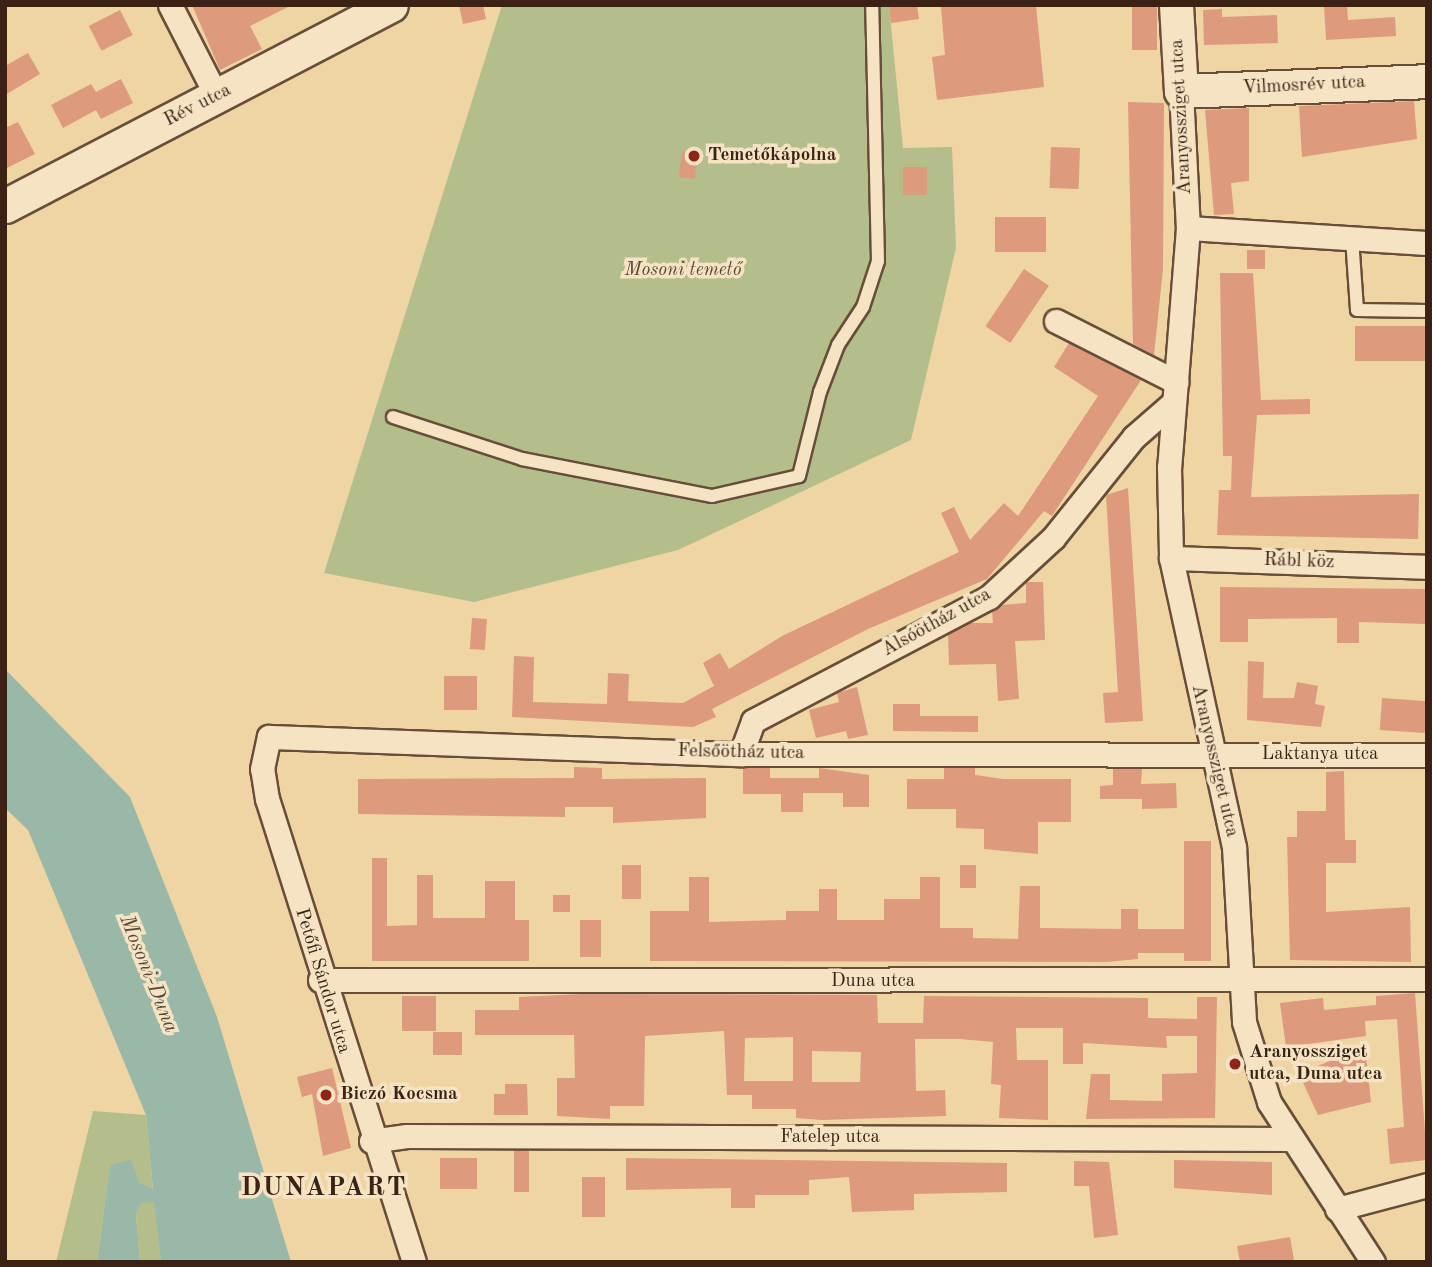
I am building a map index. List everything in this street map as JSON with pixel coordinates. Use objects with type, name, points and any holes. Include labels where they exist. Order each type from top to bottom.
[{"type":"main road","name":"Rév utca","points":[[5,206],[391,5]]},
{"type":"main road","name":"Aranyossziget utca","points":[[1177,5],[1181,91]]},
{"type":"main road","name":"Vilmosrév utca","points":[[1181,91],[1427,81]]},
{"type":"street","points":[[170,5],[217,97]]},
{"type":"street","name":"Aranyossziget utca","points":[[1181,91],[1188,228],[1175,392],[1171,558],[1234,847],[1241,982],[1254,1067],[1290,1139],[1373,1262]]},
{"type":"street","points":[[1188,228],[1427,243]]},
{"type":"street","points":[[1056,321],[1175,392]]},
{"type":"street","name":"Alsóötház utca","points":[[741,754],[753,721],[989,597],[1053,538],[1133,437],[1175,392]]},
{"type":"street","name":"Rábl köz","points":[[1171,558],[1427,567]]},
{"type":"street","name":"Felsőötház utca","points":[[269,737],[741,754],[1214,755]]},
{"type":"street","name":"Petőfi Sándor utca","points":[[269,737],[262,769],[267,799],[320,981],[371,1141],[414,1262]]},
{"type":"street","name":"Laktanya utca","points":[[1214,755],[1427,755]]},
{"type":"street","name":"Duna utca","points":[[320,981],[1241,982],[1427,979]]},
{"type":"street","name":"Fatelep utca","points":[[371,1141],[407,1136],[1290,1139]]},
{"type":"street","points":[[1337,1209],[1427,1185]]},
{"type":"lane","points":[[393,417],[522,458],[712,496],[799,476],[820,392],[838,345],[863,307],[878,261],[872,5]]},
{"type":"lane","points":[[1352,238],[1357,310],[1427,311]]},
{"type":"green space","name":"Mosoni temető","points":[[502,5],[889,5],[903,148],[952,147],[956,248],[911,440],[678,550],[474,602],[324,573]]},
{"type":"green space","points":[[93,1111],[146,1115],[153,1190],[110,1165],[97,1262],[56,1262]]},
{"type":"green space","points":[[155,1201],[161,1262],[140,1262],[136,1214],[140,1203]]},
{"type":"water","name":"Mosoni-Duna","points":[[5,669],[130,797],[217,1017],[291,1262],[161,1262],[154,1202],[141,1203],[136,1214],[140,1262],[97,1262],[110,1165],[131,1160],[139,1182],[153,1189],[146,1115],[28,830],[5,808]]},
{"type":"building","points":[[192,5],[292,5],[250,26],[262,49],[220,70]]},
{"type":"building","points":[[459,5],[483,5],[486,19],[463,24]]},
{"type":"building","points":[[889,5],[917,5],[919,19],[891,23]]},
{"type":"building","points":[[1036,5],[1044,87],[937,100],[932,57],[945,55],[941,7]]},
{"type":"building","points":[[1132,5],[1157,5],[1157,50],[1132,50]]},
{"type":"building","points":[[1324,5],[1347,5],[1348,20],[1395,17],[1396,36],[1326,40]]},
{"type":"building","points":[[1222,9],[1222,17],[1277,15],[1278,43],[1204,45],[1203,10]]},
{"type":"building","points":[[120,10],[133,35],[102,51],[89,26]]},
{"type":"building","points":[[28,53],[40,74],[5,95],[5,66]]},
{"type":"building","points":[[121,79],[133,103],[101,119],[96,110],[63,128],[51,105],[91,84],[96,92]]},
{"type":"building","points":[[1414,101],[1417,139],[1302,157],[1299,106]]},
{"type":"building","points":[[1128,102],[1164,103],[1163,269],[1154,355],[1133,344]]},
{"type":"building","points":[[1249,108],[1249,181],[1231,183],[1234,214],[1214,215],[1205,110]]},
{"type":"building","points":[[18,122],[35,154],[5,169],[5,128]]},
{"type":"building","points":[[1051,147],[1080,148],[1079,189],[1050,188]]},
{"type":"building","points":[[682,152],[698,154],[695,179],[679,177]]},
{"type":"building","points":[[903,167],[927,167],[927,195],[903,195]]},
{"type":"building","points":[[995,217],[1046,217],[1046,252],[995,252]]},
{"type":"building","points":[[1247,250],[1265,250],[1265,269],[1247,269]]},
{"type":"building","points":[[1024,269],[1049,286],[1010,343],[985,326]]},
{"type":"building","points":[[1220,273],[1253,273],[1261,400],[1310,399],[1310,414],[1257,415],[1251,497],[1419,494],[1418,539],[1217,535],[1219,490],[1231,490],[1232,456],[1223,456]]},
{"type":"building","points":[[1355,326],[1427,326],[1427,361],[1355,361]]},
{"type":"building","points":[[1069,343],[1141,380],[1052,516],[1044,511],[987,579],[868,629],[712,709],[716,717],[693,727],[512,717],[514,656],[534,657],[533,702],[607,704],[608,673],[629,674],[628,701],[683,703],[714,686],[703,663],[720,653],[729,669],[782,636],[959,552],[941,513],[954,507],[970,540],[1004,503],[1018,516],[1098,396],[1054,367]]},
{"type":"building","points":[[1128,488],[1143,721],[1105,723],[1103,693],[1118,692],[1106,495]]},
{"type":"building","points":[[1026,582],[1043,582],[1045,640],[1015,641],[1019,699],[998,701],[996,664],[949,665],[948,634],[970,623],[993,623],[992,611],[1001,605],[1026,603]]},
{"type":"building","points":[[1220,587],[1427,589],[1427,624],[1359,622],[1359,643],[1337,643],[1337,618],[1248,619],[1248,642],[1220,642]]},
{"type":"building","points":[[472,618],[487,619],[485,650],[470,649]]},
{"type":"building","points":[[1248,661],[1264,662],[1263,698],[1294,698],[1297,682],[1318,686],[1315,704],[1325,706],[1321,727],[1247,720]]},
{"type":"building","points":[[444,676],[477,676],[477,710],[444,710]]},
{"type":"building","points":[[857,687],[868,735],[848,739],[846,731],[816,738],[809,710],[839,702],[837,693]]},
{"type":"building","points":[[1382,698],[1427,701],[1425,733],[1380,730]]},
{"type":"building","points":[[893,704],[920,704],[920,716],[978,716],[978,732],[893,731]]},
{"type":"building","points":[[574,767],[602,768],[602,779],[706,778],[706,818],[613,823],[613,807],[565,807],[565,817],[358,814],[358,779],[574,778]]},
{"type":"building","points":[[743,768],[770,768],[770,778],[819,778],[819,768],[869,775],[869,807],[843,807],[843,793],[803,793],[803,812],[781,812],[781,794],[743,794]]},
{"type":"building","points":[[944,768],[975,768],[975,775],[1003,779],[1071,779],[1071,822],[1038,822],[1038,854],[984,849],[984,829],[956,828],[956,809],[907,809],[907,779],[944,779]]},
{"type":"building","points":[[1113,769],[1142,769],[1141,784],[1176,783],[1177,808],[1142,809],[1142,799],[1100,799],[1100,786],[1113,785]]},
{"type":"building","points":[[1344,771],[1345,840],[1356,840],[1356,863],[1326,863],[1326,912],[1410,907],[1411,962],[1290,960],[1287,837],[1297,837],[1297,811],[1326,811],[1326,772]]},
{"type":"building","points":[[1184,841],[1211,841],[1211,961],[1184,961],[1184,953],[1138,953],[1138,959],[1107,962],[650,961],[650,911],[689,911],[689,877],[709,877],[709,922],[786,920],[786,911],[819,911],[819,889],[837,889],[837,920],[884,920],[884,899],[920,899],[920,877],[940,877],[940,928],[973,928],[973,938],[1018,939],[1020,886],[1040,886],[1040,928],[1121,929],[1121,909],[1138,909],[1138,929],[1184,929]]},
{"type":"building","points":[[372,858],[387,858],[387,926],[417,925],[417,875],[433,875],[433,918],[485,918],[485,881],[515,881],[515,920],[529,920],[529,961],[372,961]]},
{"type":"building","points":[[622,865],[641,865],[641,899],[622,899]]},
{"type":"building","points":[[960,865],[976,865],[976,888],[960,888]]},
{"type":"building","points":[[553,895],[570,895],[570,912],[553,912]]},
{"type":"building","points":[[580,920],[601,920],[601,957],[580,957]]},
{"type":"building","points":[[1415,993],[1427,1160],[1390,1164],[1387,1129],[1404,1127],[1397,1019],[1365,1021],[1366,1036],[1286,1047],[1280,1003],[1323,998],[1324,1010],[1376,1005],[1376,996]]},
{"type":"building","points":[[583,994],[877,995],[878,1023],[923,1023],[924,996],[1148,998],[1148,1018],[1197,1019],[1197,997],[1217,997],[1215,1118],[1086,1119],[1091,1074],[1110,1074],[1110,1100],[1162,1101],[1162,1074],[1197,1073],[1197,1036],[1166,1036],[1167,1048],[1083,1043],[1083,1064],[1063,1064],[1063,1028],[1016,1028],[1017,1060],[1048,1060],[1048,1120],[999,1118],[1001,1085],[991,1084],[993,1042],[960,1039],[915,1039],[916,1091],[945,1090],[946,1116],[822,1120],[796,1118],[796,1109],[752,1109],[752,1095],[727,1095],[724,1031],[645,1036],[644,1106],[610,1106],[610,1119],[557,1116],[557,1078],[575,1078],[574,1035],[475,1035],[475,1010],[519,1010],[519,997]],"holes":[[[793,1037],[793,1081],[744,1081],[745,1038]],[[812,1051],[861,1052],[860,1082],[812,1082]]]},
{"type":"building","points":[[402,996],[436,996],[436,1031],[402,1031]]},
{"type":"building","points":[[433,1032],[462,1032],[462,1055],[433,1055]]},
{"type":"building","points":[[1365,1046],[1371,1102],[1318,1115],[1299,1074]]},
{"type":"building","points":[[332,1068],[351,1148],[323,1156],[312,1094],[302,1097],[297,1077]]},
{"type":"building","points":[[505,1084],[527,1084],[528,1115],[494,1115],[494,1094],[505,1094]]},
{"type":"building","points":[[514,1150],[529,1150],[529,1192],[514,1192]]},
{"type":"building","points":[[440,1158],[477,1158],[477,1189],[440,1189]]},
{"type":"building","points":[[626,1158],[1007,1163],[1007,1192],[914,1194],[914,1210],[852,1212],[849,1177],[809,1180],[809,1195],[755,1195],[755,1208],[731,1208],[731,1188],[626,1190]]},
{"type":"building","points":[[1174,1160],[1272,1162],[1272,1195],[1174,1188]]},
{"type":"building","points":[[1074,1161],[1109,1162],[1118,1235],[1094,1238],[1089,1186],[1074,1186]]},
{"type":"building","points":[[582,1177],[605,1177],[605,1217],[582,1217]]},
{"type":"building","points":[[1290,1237],[1294,1260],[1240,1262],[1237,1246]]},
{"type":"place","name":"Temetőkápolna","points":[[694,156]]},
{"type":"place","name":"Aranyossziget utca, Duna utca","points":[[1235,1064]]},
{"type":"place","name":"Biczó Kocsma","points":[[326,1095]]},
{"type":"district","name":"DUNAPART","points":[[324,1189]]}]
